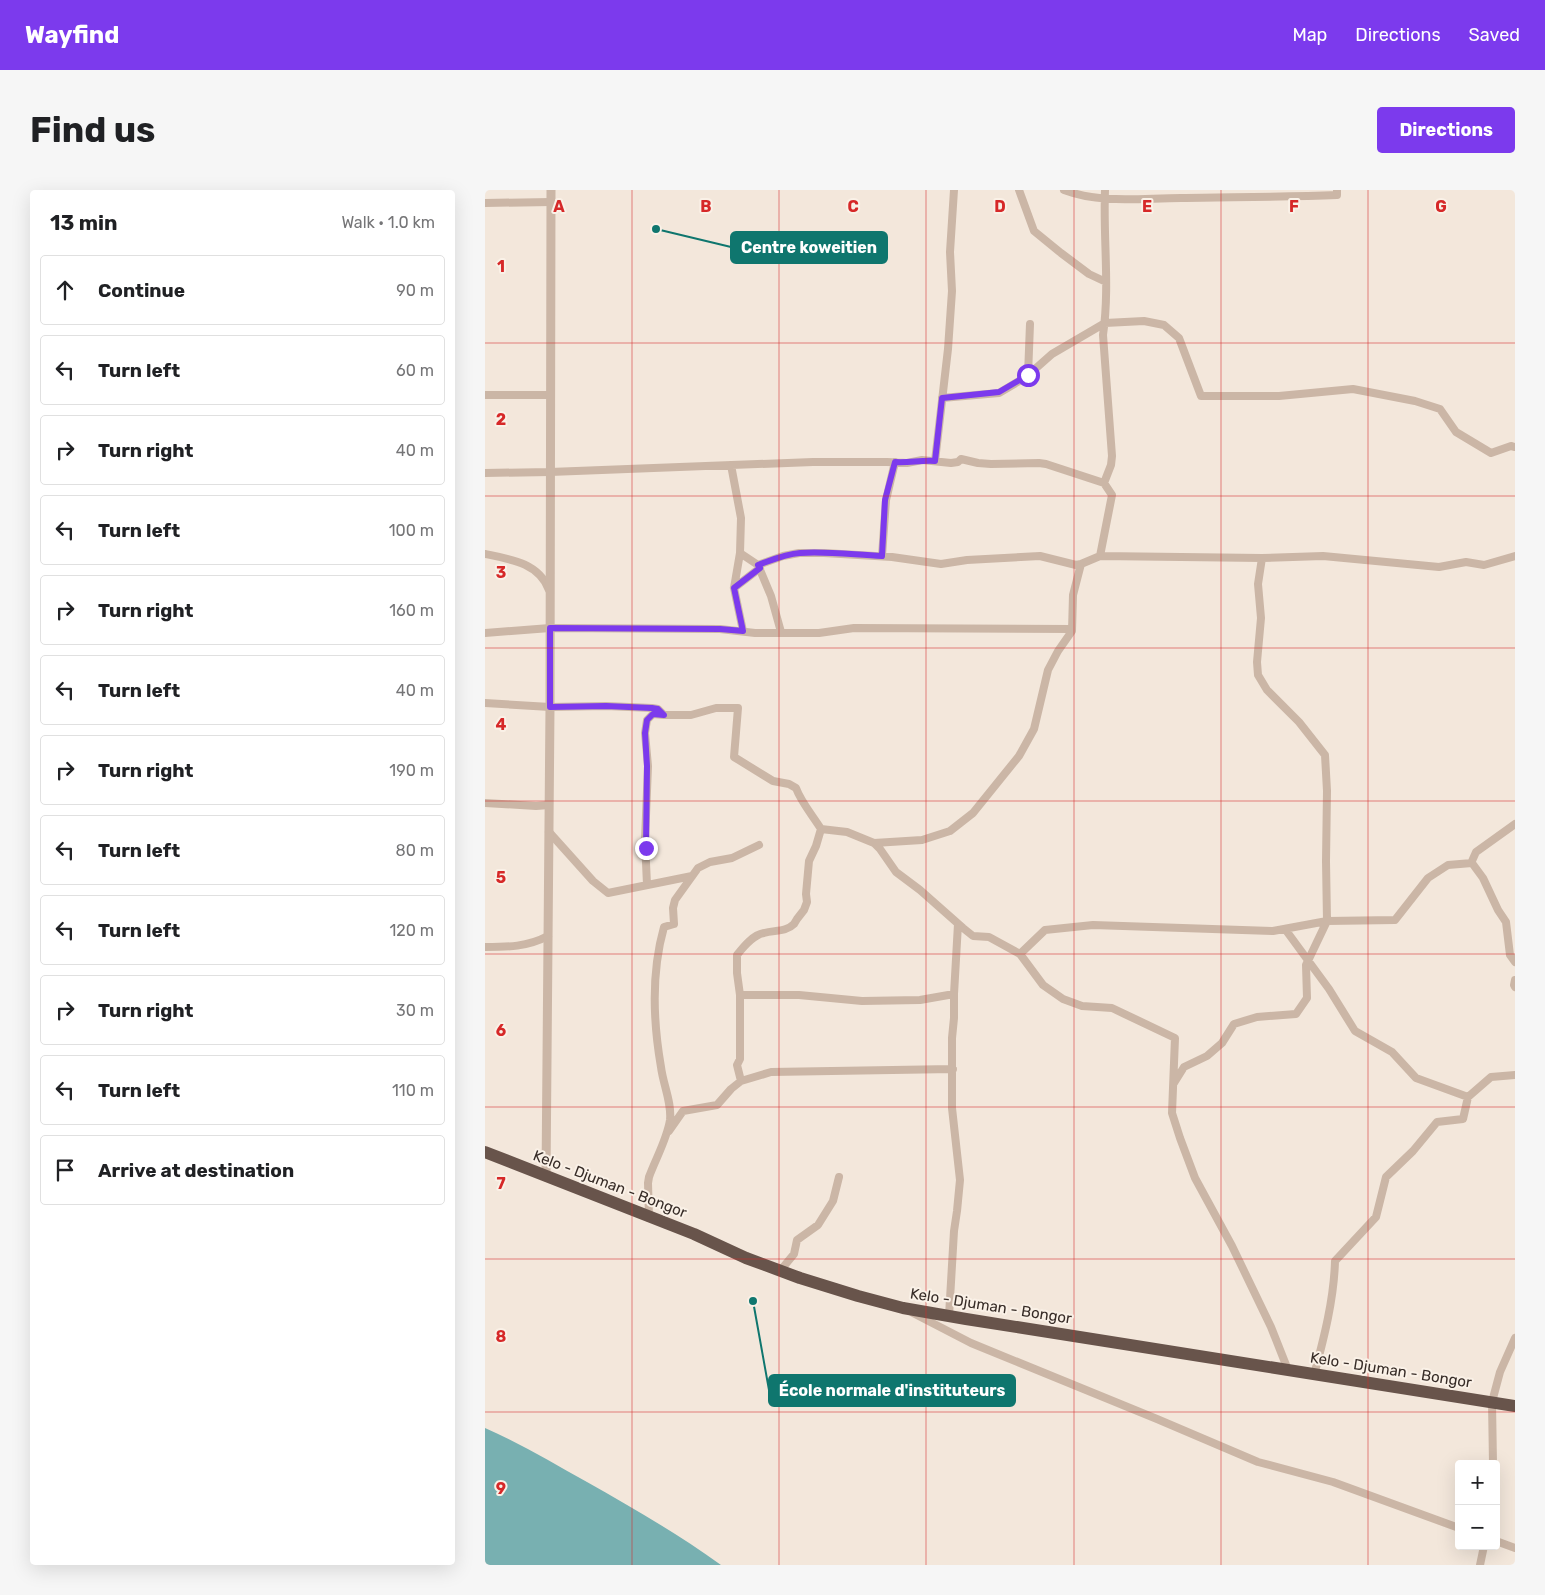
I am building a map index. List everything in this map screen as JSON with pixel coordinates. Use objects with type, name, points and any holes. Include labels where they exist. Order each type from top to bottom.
[{"type":"highway","name":"Kelo - Djuman - Bongor","points":[[485,1152],[649,1218],[694,1234],[780,1271],[903,1308],[1515,1406]]},
{"type":"street","points":[[546,1177],[550,707],[551,190]]},
{"type":"street","points":[[935,461],[948,349],[951,291],[950,252],[954,190]]},
{"type":"street","points":[[1019,190],[1035,231],[1089,274],[1106,282]]},
{"type":"street","points":[[1064,190],[1077,195],[1104,200],[1337,195],[1337,190]]},
{"type":"street","points":[[1104,483],[1111,465],[1112,456],[1103,335],[1106,282],[1105,190]]},
{"type":"street","points":[[485,202],[551,202]]},
{"type":"street","points":[[942,398],[999,392],[1028,375],[1052,354],[1105,323],[1144,321],[1164,325],[1179,338],[1201,396],[1279,396],[1353,389],[1415,401],[1440,409],[1456,432],[1491,453],[1511,446],[1515,447]]},
{"type":"street","points":[[1028,375],[1030,324]]},
{"type":"street","points":[[485,395],[550,395]]},
{"type":"street","points":[[485,473],[847,461],[907,463],[922,460],[951,463],[958,462],[961,459],[991,464],[1039,463],[1104,483],[1112,495],[1100,556]]},
{"type":"street","points":[[882,556],[885,500],[895,462]]},
{"type":"street","points":[[731,465],[741,518],[740,553],[734,588],[743,631]]},
{"type":"street","points":[[734,588],[759,567],[783,556],[799,553],[824,552],[882,556],[941,564],[967,560],[1040,556],[1056,559],[1071,565],[1081,564],[1100,556],[1262,558],[1323,556],[1439,567],[1466,562],[1484,565],[1515,556]]},
{"type":"street","points":[[740,553],[759,567],[771,596],[781,632]]},
{"type":"street","points":[[485,554],[525,564],[545,580],[550,592]]},
{"type":"street","points":[[1173,1084],[1184,1067],[1207,1056],[1223,1043],[1234,1024],[1257,1017],[1296,1014],[1307,998],[1306,965],[1327,921],[1327,792],[1325,755],[1299,722],[1267,690],[1259,675],[1257,662],[1261,618],[1258,584],[1262,558]]},
{"type":"street","points":[[874,843],[922,840],[950,831],[973,813],[1019,756],[1034,729],[1048,670],[1072,629],[1073,595],[1081,564]]},
{"type":"street","points":[[485,633],[550,628],[720,629],[755,633],[819,633],[854,628],[1072,629]]},
{"type":"street","points":[[485,703],[550,707],[606,706],[652,708],[658,709],[664,715]]},
{"type":"street","points":[[647,885],[645,840],[647,766],[645,733],[647,720],[653,714],[691,715],[716,708],[738,708],[734,757],[773,781],[789,784],[796,788],[821,829],[809,861],[807,902],[804,910],[792,927],[783,931],[765,932],[756,936],[737,955],[740,1059],[737,1065],[741,1081]]},
{"type":"street","points":[[485,803],[549,805]]},
{"type":"street","points":[[1472,860],[1476,852],[1515,824]]},
{"type":"street","points":[[821,829],[847,832],[874,843],[881,849],[896,872],[920,890],[958,924],[973,936],[989,937],[1020,954],[1043,985],[1063,999],[1082,1006],[1112,1008],[1175,1038],[1172,1113],[1180,1138],[1195,1178],[1233,1246],[1271,1327],[1288,1370]]},
{"type":"street","points":[[549,832],[593,881],[608,893],[692,876]]},
{"type":"street","points":[[649,1218],[649,1177],[666,1134],[670,1118],[662,1076],[653,1001],[664,927],[674,924],[673,908],[675,900],[692,876],[704,864],[732,858],[759,845]]},
{"type":"street","points":[[1020,954],[1045,930],[1093,925],[1265,930],[1285,929],[1327,921],[1395,920],[1428,878],[1448,865],[1472,863],[1483,878],[1505,922],[1510,955],[1515,962]]},
{"type":"street","points":[[949,1316],[954,1231],[960,1180],[952,1108],[952,1038],[958,924]]},
{"type":"street","points":[[1285,929],[1329,989],[1355,1032],[1392,1052],[1415,1078],[1468,1097]]},
{"type":"street","points":[[485,947],[515,947],[533,943],[548,936]]},
{"type":"street","points":[[1515,980],[1515,987]]},
{"type":"street","points":[[739,996],[799,995],[862,1001],[920,1000],[955,994]]},
{"type":"street","points":[[666,1134],[683,1111],[717,1105],[741,1081],[771,1072],[953,1069]]},
{"type":"street","points":[[1314,1375],[1334,1279],[1335,1261],[1376,1218],[1386,1177],[1413,1151],[1437,1122],[1463,1119],[1468,1097],[1491,1077],[1515,1075]]},
{"type":"street","points":[[780,1271],[794,1254],[797,1240],[818,1225],[833,1201],[839,1177]]},
{"type":"street","points":[[903,1308],[971,1343],[1258,1462],[1333,1482],[1455,1527]]},
{"type":"street","points":[[1493,1460],[1492,1402],[1500,1372],[1515,1338]]},
{"type":"street","points":[[1500,1542],[1515,1548]]},
{"type":"street","points":[[1480,1565],[1483,1550]]},
{"type":"water","points":[[485,1428],[511,1440],[621,1502],[672,1532],[721,1565],[485,1565]]},
{"type":"place","name":"Centre koweitien","points":[[656,229]]},
{"type":"place","name":"École normale d'instituteurs","points":[[753,1301]]},
{"type":"route","points":[[646,848],[647,766],[645,733],[647,720],[653,714],[664,715],[658,709],[652,708],[606,706],[550,707],[550,628],[720,629],[743,631],[734,588],[760,568],[758,565],[783,556],[799,553],[824,552],[882,556],[885,500],[895,462],[935,461],[942,398],[999,392],[1026,378],[1028,375]]}]
